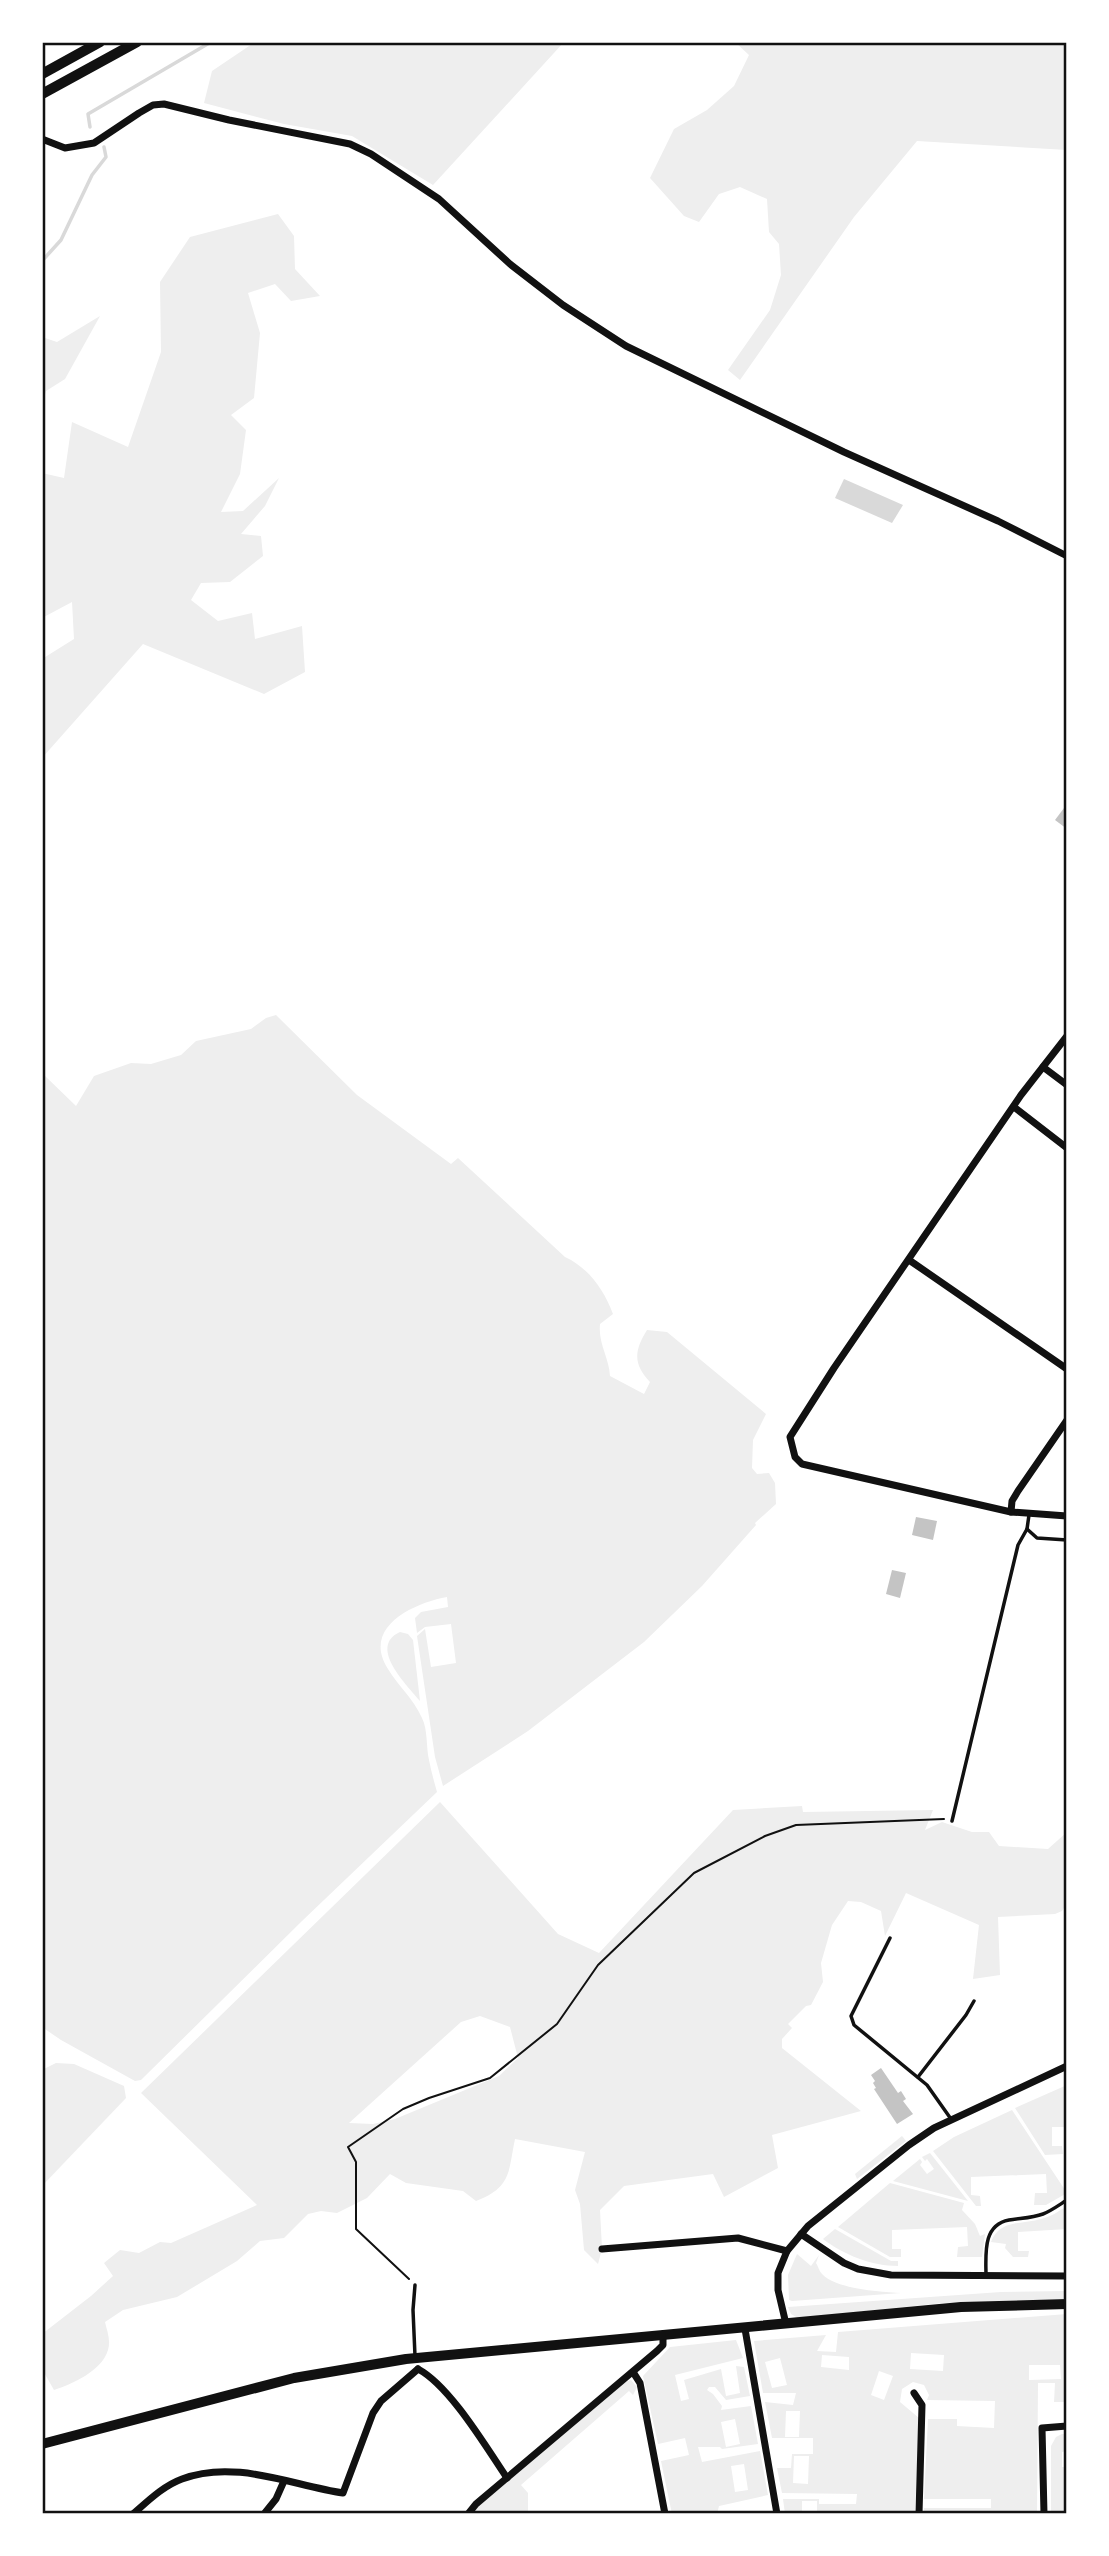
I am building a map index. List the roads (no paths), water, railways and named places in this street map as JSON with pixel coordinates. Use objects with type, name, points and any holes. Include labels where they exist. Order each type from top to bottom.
[{"type":"main road","points":[[42,74],[100,42]]},
{"type":"main road","points":[[42,94],[137,42]]},
{"type":"street","points":[[43,139],[65,148],[94,143],[139,113],[164,104],[350,144],[371,154],[439,199],[510,264],[563,305],[626,346],[1067,556]]},
{"type":"street","points":[[1067,1036],[1014,1107],[794,1427],[790,1437],[795,1457],[802,1464],[1011,1512],[1067,1516]]},
{"type":"street","points":[[1043,1067],[1067,1085]]},
{"type":"street","points":[[1014,1107],[1067,1148]]},
{"type":"street","points":[[909,1260],[1067,1369]]},
{"type":"street","points":[[1011,1512],[1012,1501],[1018,1491],[1067,1420]]},
{"type":"street","points":[[786,2324],[777,2284],[781,2261],[801,2234],[909,2145],[951,2119],[1067,2066]]},
{"type":"street","points":[[801,2234],[822,2250],[858,2269],[891,2275],[1067,2276]]},
{"type":"street","points":[[602,2249],[738,2238],[787,2251]]},
{"type":"street","points":[[42,2445],[294,2378],[663,2334],[746,2329],[961,2308],[1067,2304]]},
{"type":"street","points":[[746,2329],[777,2514]]},
{"type":"street","points":[[468,2514],[476,2504],[663,2345],[663,2334]]},
{"type":"street","points":[[416,2364],[430,2375],[471,2426],[507,2478]]},
{"type":"street","points":[[133,2514],[164,2488],[207,2471],[239,2472],[343,2493],[373,2413],[416,2364]]},
{"type":"street","points":[[633,2372],[640,2383],[665,2514]]},
{"type":"street","points":[[914,2393],[922,2404],[919,2514]]},
{"type":"street","points":[[1044,2514],[1042,2428],[1067,2426]]},
{"type":"street","points":[[264,2514],[276,2499],[284,2482]]},
{"type":"lane","points":[[953,1821],[1018,1545],[1027,1529],[1029,1513]]},
{"type":"lane","points":[[1027,1529],[1037,1538],[1067,1540]]},
{"type":"lane","points":[[890,1938],[851,2016],[854,2025],[934,2092],[951,2119]]},
{"type":"lane","points":[[918,2077],[963,2020],[974,2001]]},
{"type":"lane","points":[[986,2276],[986,2243],[992,2229],[1004,2221],[1046,2214],[1067,2200]]},
{"type":"lane","points":[[415,2285],[412,2310],[416,2364]]},
{"type":"waterway","points":[[90,127],[88,114],[211,42]]},
{"type":"waterway","points":[[42,261],[61,240],[92,175],[106,157],[104,147]]}]
